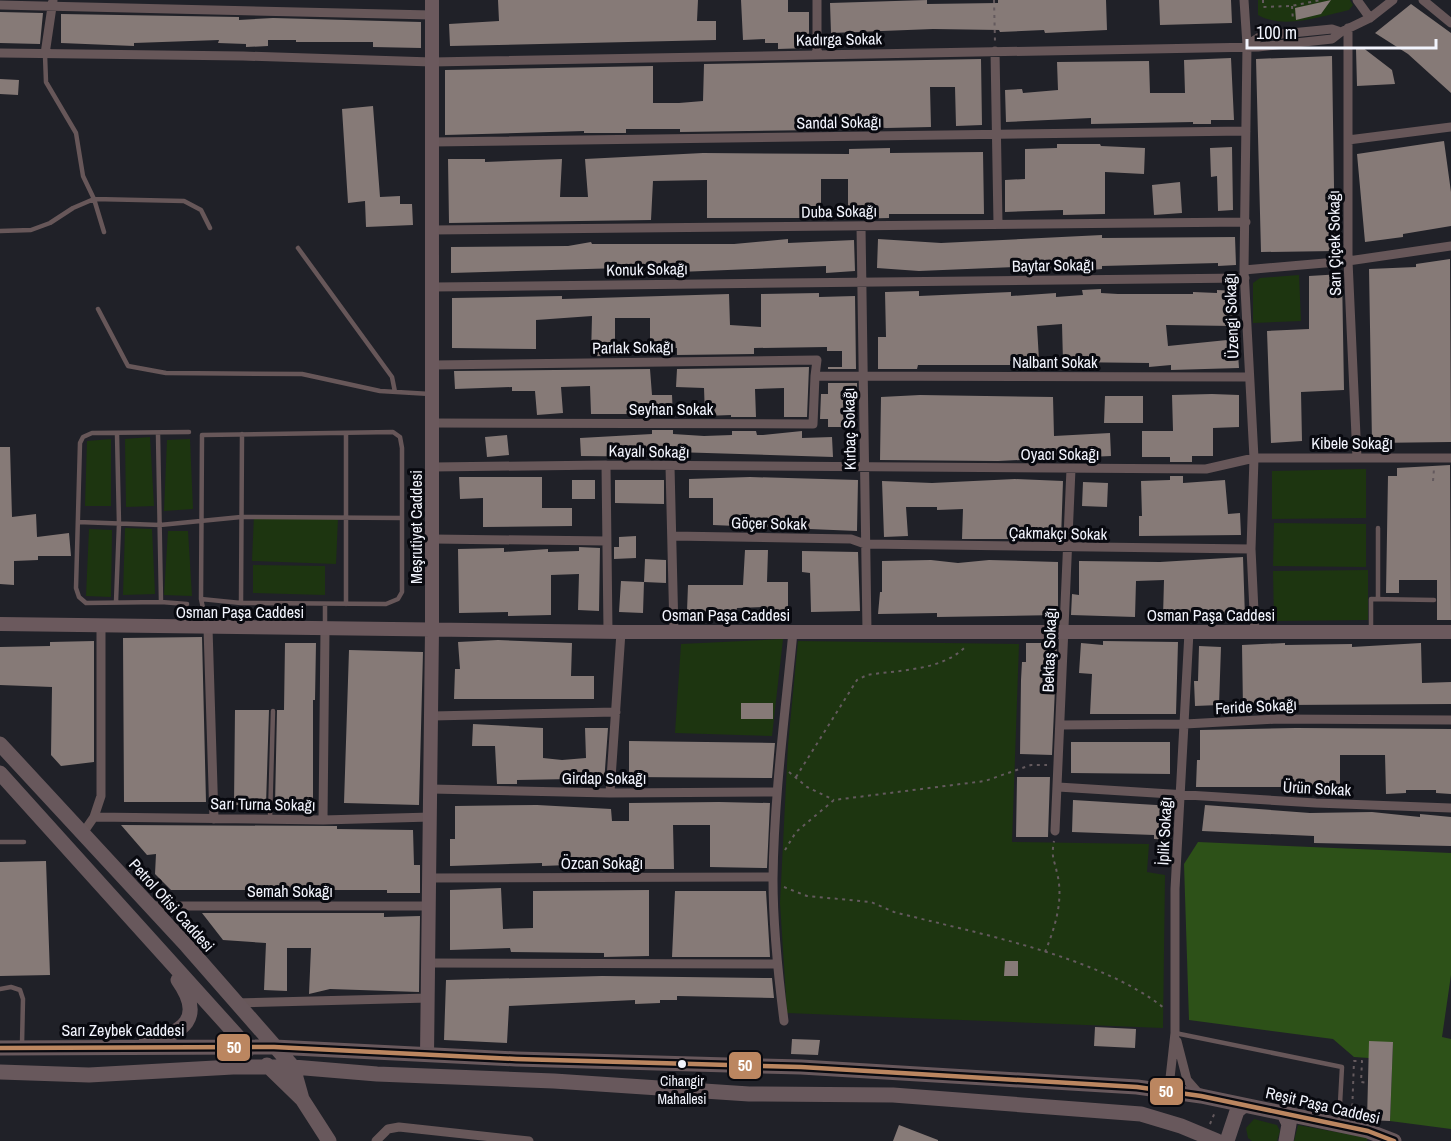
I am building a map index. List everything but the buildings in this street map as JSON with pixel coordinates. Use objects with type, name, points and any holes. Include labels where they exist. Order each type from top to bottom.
[{"type":"main road","name":"Meşrutiyet Caddesi","points":[[428,1054],[433,467],[432,0]]},
{"type":"main road","name":"Osman Paşa Caddesi","points":[[0,624],[615,632],[1451,632]]},
{"type":"main road","name":"Petrol Ofisi Caddesi","points":[[0,744],[293,1067],[302,1099]]},
{"type":"main road","name":"Petrol Ofisi Caddesi","points":[[0,772],[246,1046],[302,1099],[330,1141]]},
{"type":"main road","points":[[109,1049],[165,1037],[185,1025],[190,1017],[192,1005],[187,993],[138,924]]},
{"type":"main road","name":"Sarı Zeybek Caddesi","points":[[0,1048],[109,1049],[246,1046],[428,1054]]},
{"type":"main road","name":"Reşit Paşa Caddesi","points":[[428,1054],[801,1068],[1155,1090],[1201,1096],[1284,1114],[1345,1121],[1394,1141]]},
{"type":"main road","points":[[0,1072],[89,1075],[233,1067],[293,1067],[749,1094],[893,1095],[1092,1108],[1141,1114],[1212,1135]]},
{"type":"main road","points":[[1227,1141],[1237,1111],[1243,1106]]},
{"type":"main road","points":[[1284,1114],[1289,1124],[1286,1141]]},
{"type":"street","points":[[817,54],[818,0]]},
{"type":"street","name":"Üzengi Sokağı","points":[[1244,0],[1247,45],[1244,274],[1254,459],[1251,549],[1255,632]]},
{"type":"street","points":[[1357,0],[1370,18]]},
{"type":"street","name":"Kadırga Sokak","points":[[0,53],[432,62],[1247,45],[1258,47],[1332,39],[1344,30],[1370,18],[1393,0]]},
{"type":"street","points":[[1423,0],[1451,23]]},
{"type":"street","points":[[45,54],[53,3]]},
{"type":"street","points":[[0,5],[53,3],[432,15]]},
{"type":"street","name":"Sarı Çiçek Sokağı","points":[[1344,30],[1348,140],[1348,261],[1357,458]]},
{"type":"street","points":[[995,51],[998,224]]},
{"type":"street","points":[[1348,140],[1451,127]]},
{"type":"street","name":"Sandal Sokağı","points":[[432,142],[1246,131]]},
{"type":"street","name":"Duba Sokağı","points":[[432,230],[1246,222]]},
{"type":"street","name":"Kırbaç Sokağı","points":[[861,226],[867,632]]},
{"type":"street","name":"Baytar Sokağı","points":[[861,282],[1244,274],[1451,246]]},
{"type":"street","name":"Konuk Sokağı","points":[[433,287],[861,282]]},
{"type":"street","name":"Parlak Sokağı","points":[[433,365],[817,360],[815,376]]},
{"type":"street","points":[[815,376],[863,377]]},
{"type":"street","name":"Seyhan Sokak","points":[[433,423],[813,424],[815,376]]},
{"type":"street","name":"Nalbant Sokak","points":[[863,377],[1248,377]]},
{"type":"street","name":"Kibele Sokağı","points":[[1254,459],[1451,458]]},
{"type":"street","name":"Oyacı Sokağı","points":[[864,469],[1206,470],[1254,459]]},
{"type":"street","points":[[606,465],[607,541],[615,632],[616,712],[610,793]]},
{"type":"street","name":"Kayalı Sokağı","points":[[433,467],[606,465],[864,469]]},
{"type":"street","points":[[670,466],[674,632]]},
{"type":"street","name":"Bektaş Sokağı","points":[[1055,831],[1062,725],[1071,469]]},
{"type":"street","name":"Göçer Sokak","points":[[672,536],[851,539],[865,544]]},
{"type":"street","points":[[432,539],[607,541]]},
{"type":"street","name":"Çakmakçı Sokak","points":[[865,544],[1251,549]]},
{"type":"street","points":[[83,833],[94,817],[101,796],[101,627]]},
{"type":"street","points":[[208,628],[214,819]]},
{"type":"street","points":[[323,820],[325,629]]},
{"type":"street","points":[[784,1021],[777,964],[773,877],[779,766],[793,632]]},
{"type":"street","name":"İplik Sokağı","points":[[1155,1090],[1165,1085],[1170,1078],[1175,1033],[1175,889],[1189,632]]},
{"type":"street","points":[[432,716],[616,712]]},
{"type":"street","name":"Feride Sokağı","points":[[1062,725],[1185,724],[1278,719],[1451,720]]},
{"type":"street","name":"Ürün Sokak","points":[[1058,787],[1451,808]]},
{"type":"street","name":"Girdap Sokağı","points":[[431,789],[610,793],[777,792]]},
{"type":"street","name":"Sarı Turna Sokağı","points":[[94,817],[323,820],[431,817]]},
{"type":"street","name":"Özcan Sokağı","points":[[431,878],[773,877]]},
{"type":"street","name":"Semah Sokağı","points":[[149,906],[430,906]]},
{"type":"street","points":[[429,963],[777,964]]},
{"type":"street","points":[[235,1003],[429,998]]},
{"type":"street","name":"İplik Sokağı","points":[[1175,1033],[1187,1080],[1201,1096]]},
{"type":"street","points":[[376,1141],[388,1129],[399,1127],[529,1141]]},
{"type":"lane","points":[[45,54],[46,82],[76,133],[83,176],[94,199],[104,232]]},
{"type":"lane","points":[[0,231],[31,230],[50,223],[73,208],[94,199],[184,201],[201,210],[210,228]]},
{"type":"lane","points":[[298,248],[392,376],[395,392]]},
{"type":"lane","points":[[98,309],[128,366],[166,373],[302,374],[395,392],[433,394]]},
{"type":"lane","points":[[187,604],[86,603],[79,597],[76,588],[80,443],[83,438],[92,433],[189,432]]},
{"type":"lane","points":[[201,599],[241,603],[325,605],[386,604],[398,599],[402,592],[400,437],[393,432],[202,435],[201,599],[208,628]]},
{"type":"lane","points":[[346,433],[346,604]]},
{"type":"lane","points":[[116,602],[119,524],[117,434]]},
{"type":"lane","points":[[158,434],[161,602]]},
{"type":"lane","points":[[241,603],[242,434]]},
{"type":"lane","points":[[78,522],[160,525],[241,518],[347,520],[402,518]]},
{"type":"lane","points":[[1378,528],[1378,599]]},
{"type":"lane","points":[[1371,631],[1371,599],[1434,600]]},
{"type":"lane","points":[[325,605],[325,629]]},
{"type":"lane","points":[[270,819],[273,711]]},
{"type":"lane","points":[[0,842],[24,842]]},
{"type":"lane","points":[[0,989],[11,987],[20,990],[23,999],[22,1048]]},
{"type":"lane","points":[[1175,1033],[1342,1067],[1345,1121]]},
{"type":"path","points":[[994,0],[995,51]]},
{"type":"path","points":[[1263,0],[1263,7],[1291,6],[1321,0]]},
{"type":"path","points":[[1290,0],[1293,23]]},
{"type":"path","points":[[796,777],[858,680],[867,675],[939,663],[953,657],[964,648],[975,632]]},
{"type":"path","points":[[779,766],[807,787],[834,800],[985,781],[1030,765],[1059,765]]},
{"type":"path","points":[[775,858],[784,852],[796,832],[834,800]]},
{"type":"path","points":[[1045,952],[1056,925],[1059,895],[1058,874],[1051,858],[1055,831]]},
{"type":"path","points":[[773,877],[785,888],[807,896],[871,902],[894,912],[1045,952],[1123,983],[1175,1018]]},
{"type":"path","points":[[1345,1121],[1354,1061],[1362,1061],[1361,1082],[1368,1083]]},
{"type":"path","points":[[1212,1135],[1217,1107]]},
{"type":"green space","points":[[1258,0],[1350,0],[1353,5],[1349,10],[1291,22],[1268,19],[1258,15]]},
{"type":"green space","points":[[1299,275],[1301,321],[1253,323],[1253,283],[1260,278]]},
{"type":"green space","points":[[150,437],[154,506],[126,507],[125,439]]},
{"type":"green space","points":[[111,439],[111,506],[85,506],[87,441]]},
{"type":"green space","points":[[190,439],[193,509],[164,511],[167,440]]},
{"type":"green space","points":[[1366,469],[1366,518],[1272,519],[1272,471]]},
{"type":"green space","points":[[254,515],[338,518],[336,564],[252,561]]},
{"type":"green space","points":[[1274,523],[1366,524],[1366,567],[1273,566]]},
{"type":"green space","points":[[125,528],[152,529],[155,594],[123,595]]},
{"type":"green space","points":[[89,529],[112,530],[111,597],[86,596]]},
{"type":"green space","points":[[168,531],[188,531],[192,596],[164,595]]},
{"type":"green space","points":[[253,565],[325,566],[325,595],[253,593]]},
{"type":"green space","points":[[1368,570],[1368,620],[1274,621],[1273,571]]},
{"type":"green space","points":[[783,639],[772,736],[675,733],[681,644]]},
{"type":"green space","points":[[798,641],[1019,644],[1012,842],[1149,844],[1147,872],[1165,875],[1163,1028],[787,1013],[780,903],[788,745]]},
{"type":"green space","points":[[1198,842],[1451,853],[1451,975],[1442,1037],[1451,1039],[1451,1129],[1390,1121],[1393,1042],[1369,1058],[1354,1057],[1333,1039],[1189,1020],[1184,864]]},
{"type":"green space","points":[[1254,1119],[1277,1125],[1280,1131],[1277,1141],[1252,1141],[1248,1138],[1246,1128]]},
{"type":"green space","points":[[1298,1125],[1368,1138],[1367,1141],[1294,1141]]},
{"type":"transit line","name":"50","points":[[0,1048],[274,1047],[516,1059],[801,1067],[1137,1087],[1201,1096],[1368,1131],[1394,1141]]},
{"type":"place","name":"Cihangir Mahallesi","points":[[682,1064]]}]
